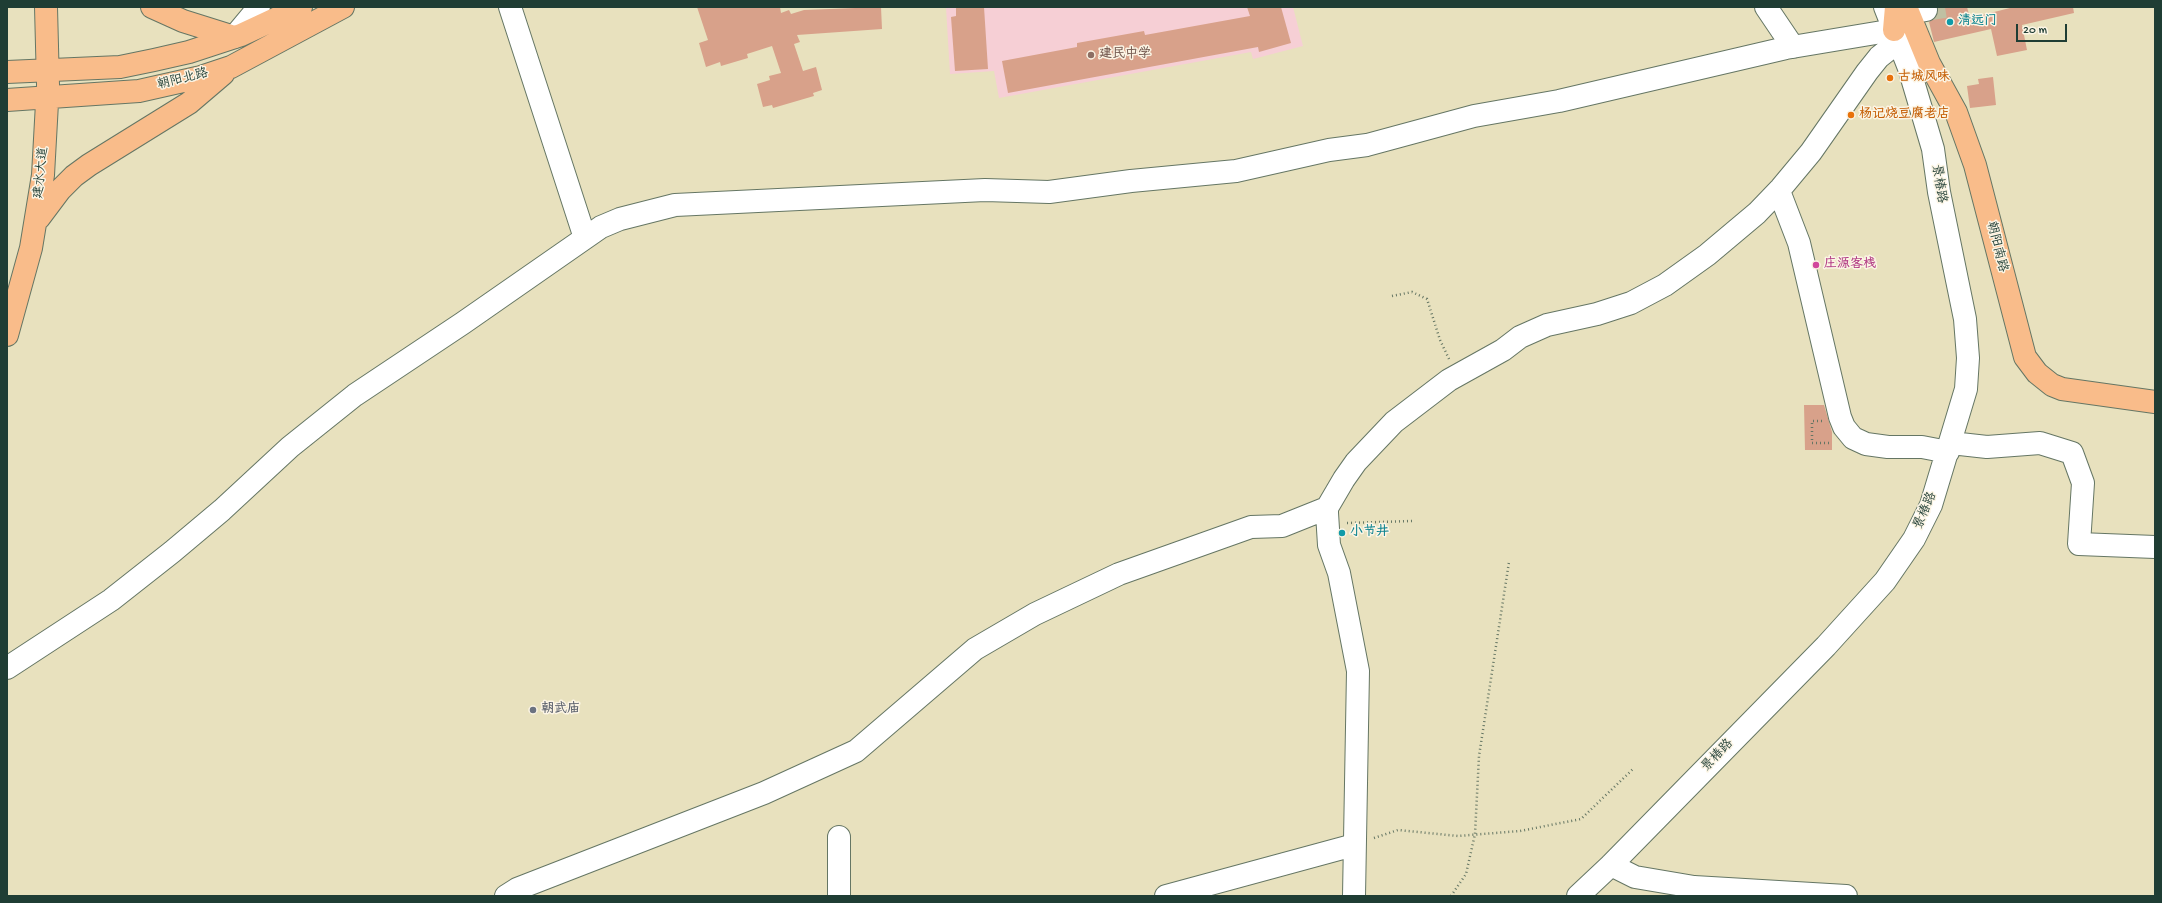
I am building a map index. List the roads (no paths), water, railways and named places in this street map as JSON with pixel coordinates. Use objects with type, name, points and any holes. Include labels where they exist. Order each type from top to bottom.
[{"type":"main road","name":"建水大道","points":[[7,335],[22,283],[36,222],[43,175],[48,98],[46,7]]},
{"type":"main road","points":[[152,7],[183,21],[234,37]]},
{"type":"main road","name":"朝阳北路","points":[[7,72],[120,67],[189,52],[234,37],[301,7]]},
{"type":"main road","name":"朝阳北路","points":[[7,100],[139,91],[202,77],[231,67],[343,7]]},
{"type":"main road","points":[[1896,36],[1909,9]]},
{"type":"main road","name":"朝阳南路","points":[[1909,9],[1929,63],[1956,112],[1975,165],[2025,357],[2037,373],[2052,385],[2062,389],[2155,402]]},
{"type":"main road","points":[[36,222],[56,195],[74,176],[89,165],[189,103],[231,67]]},
{"type":"street","points":[[234,37],[259,7]]},
{"type":"street","points":[[510,7],[585,238]]},
{"type":"street","points":[[1766,7],[1793,47]]},
{"type":"street","name":"景椿路","points":[[1578,896],[1611,865],[1826,646],[1885,581],[1914,539],[1931,505],[1966,389],[1968,358],[1965,319],[1939,192],[1933,149],[1917,93],[1885,7]]},
{"type":"street","points":[[7,668],[111,600],[148,571],[222,510],[290,446],[355,395],[601,227],[620,219],[675,205],[984,190],[1049,192],[1130,181],[1236,171],[1329,150],[1367,145],[1474,116],[1559,101],[1793,47],[1896,36]]},
{"type":"street","points":[[1354,896],[1358,671],[1339,573],[1329,545],[1334,516],[1356,462],[1394,422],[1460,374],[1538,328],[1597,314],[1631,303],[1665,285],[1731,236],[1779,191],[1806,158],[1866,72],[1896,36]]},
{"type":"street","points":[[1779,191],[1799,243],[1840,417],[1844,428],[1853,438],[1866,444],[1888,447],[1987,447],[2040,443],[2072,453],[2083,483],[2079,544],[2155,547]]},
{"type":"street","points":[[506,896],[517,889],[764,793],[856,751],[975,649],[1035,614],[1105,581],[1251,528],[1282,526],[1334,516]]},
{"type":"street","points":[[839,837],[839,896]]},
{"type":"street","points":[[1166,896],[1354,845]]},
{"type":"street","points":[[1611,865],[1636,877],[1694,886],[1846,896]]},
{"type":"tunnel","points":[[1926,10],[1945,7]]},
{"type":"place","name":"清远门","points":[[1950,22]]},
{"type":"place","name":"建民中学","points":[[1091,55]]},
{"type":"place","name":"古城风味","points":[[1890,78]]},
{"type":"place","name":"杨记烧豆腐老店","points":[[1851,115]]},
{"type":"place","name":"庄源客栈","points":[[1816,265]]},
{"type":"place","name":"小节井","points":[[1342,533]]},
{"type":"place","name":"朝武庙","points":[[533,710]]}]
